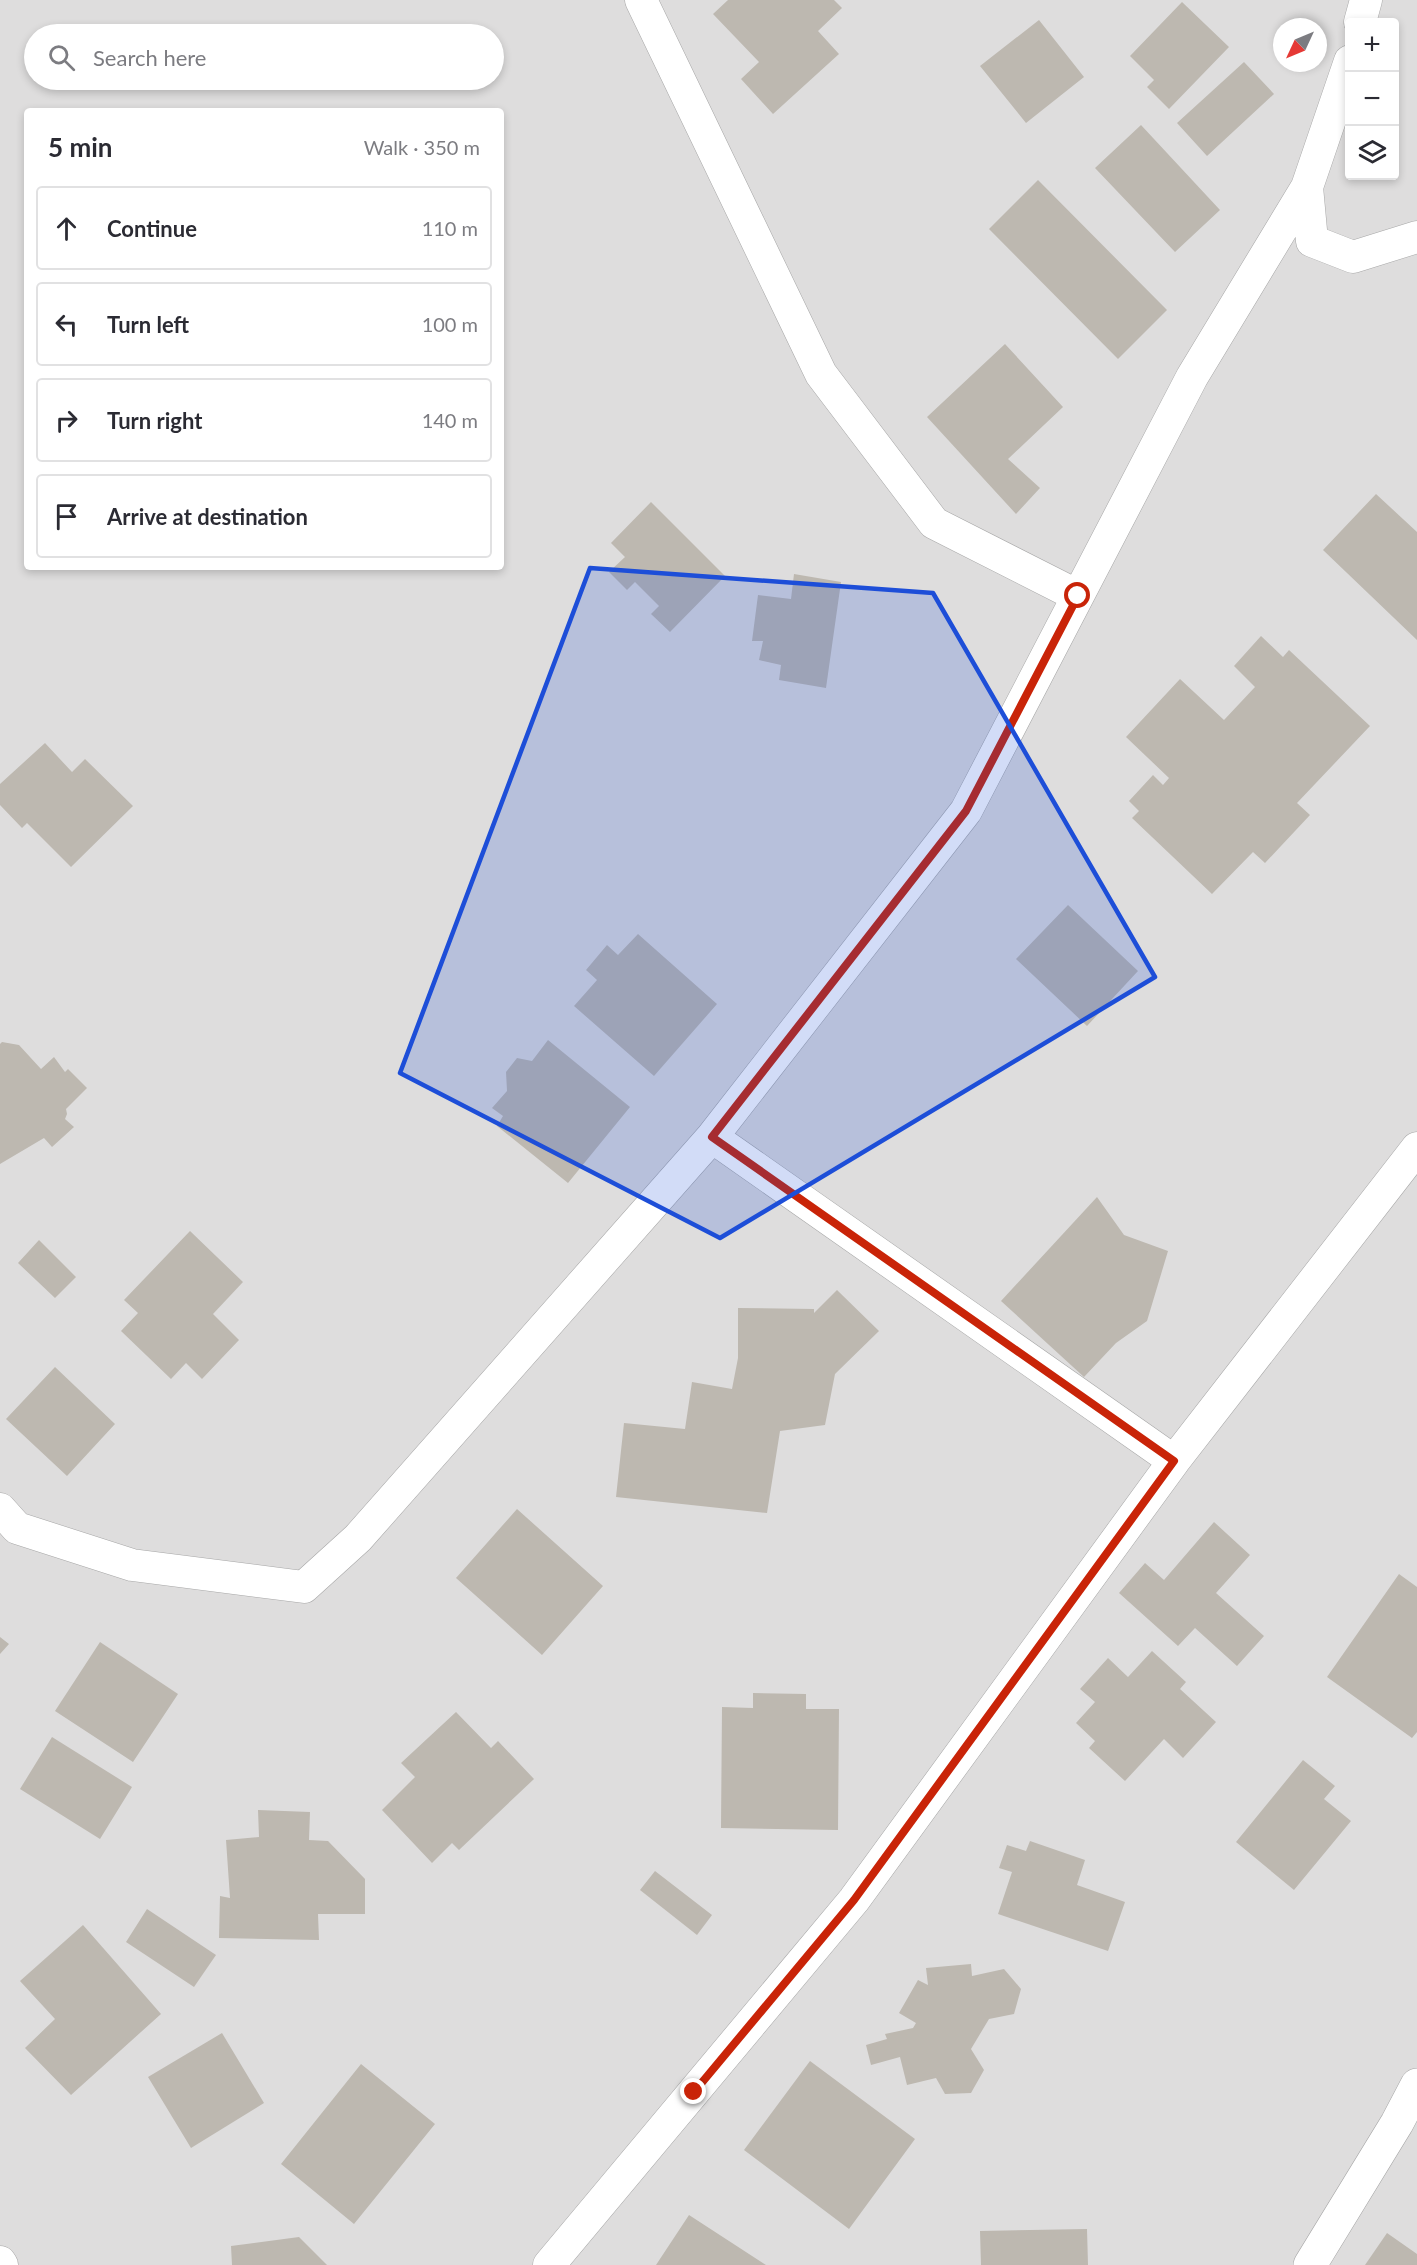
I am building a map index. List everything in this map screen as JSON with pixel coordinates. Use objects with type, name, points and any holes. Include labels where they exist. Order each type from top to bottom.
[{"type":"street","points":[[641,0],[821,374],[934,523],[1078,596]]},
{"type":"street","points":[[1361,18],[1366,0]]},
{"type":"street","points":[[0,1509],[17,1528],[132,1565],[304,1587],[357,1538],[712,1137],[966,811],[1192,377],[1307,187],[1346,72]]},
{"type":"street","points":[[1307,187],[1312,241],[1353,257],[1417,237]]},
{"type":"street","points":[[712,1137],[1174,1461]]},
{"type":"street","points":[[549,2265],[854,1900],[1174,1461],[1417,1148]]},
{"type":"street","points":[[1310,2265],[1397,2123],[1417,2085]]},
{"type":"highlighted area","points":[[590,568],[933,593],[1155,977],[720,1238],[400,1073]]},
{"type":"shaded area","points":[[0,0],[1417,0],[1417,2265],[0,2265]]},
{"type":"building","points":[[728,0],[834,0],[842,8],[818,31],[839,54],[773,114],[741,79],[759,62],[713,14]]},
{"type":"building","points":[[1182,2],[1229,47],[1169,109],[1147,87],[1154,80],[1130,56]]},
{"type":"building","points":[[1039,20],[1084,77],[1026,123],[980,66]]},
{"type":"building","points":[[1244,62],[1274,94],[1207,156],[1177,123]]},
{"type":"building","points":[[1141,125],[1220,210],[1175,252],[1095,168]]},
{"type":"building","points":[[1038,180],[1167,310],[1118,359],[989,229]]},
{"type":"building","points":[[1005,344],[1063,407],[1008,459],[1040,488],[1016,514],[927,417]]},
{"type":"building","points":[[1376,494],[1417,532],[1417,640],[1323,550]]},
{"type":"building","points":[[651,502],[725,576],[670,632],[651,614],[659,606],[635,582],[627,590],[609,572],[625,557],[611,543]]},
{"type":"building","points":[[794,574],[841,582],[826,688],[779,680],[781,665],[759,660],[763,641],[752,641],[758,595],[791,599]]},
{"type":"building","points":[[1261,636],[1283,657],[1289,650],[1370,726],[1297,803],[1310,815],[1265,863],[1253,852],[1212,894],[1132,818],[1139,811],[1129,801],[1153,775],[1163,785],[1169,778],[1126,737],[1180,679],[1224,720],[1255,687],[1234,666]]},
{"type":"building","points":[[45,743],[72,772],[85,759],[133,806],[71,867],[27,823],[22,828],[0,805],[0,784]]},
{"type":"building","points":[[1068,905],[1138,971],[1087,1026],[1016,959]]},
{"type":"building","points":[[638,934],[717,1004],[654,1076],[574,1006],[597,980],[586,970],[607,945],[618,955]]},
{"type":"building","points":[[548,1040],[630,1107],[568,1183],[497,1126],[503,1116],[492,1108],[507,1091],[506,1072],[517,1058],[532,1061]]},
{"type":"building","points":[[2,1042],[19,1045],[41,1069],[54,1057],[65,1072],[68,1069],[87,1088],[66,1109],[65,1119],[74,1127],[52,1147],[44,1138],[0,1164],[0,1044]]},
{"type":"building","points":[[1097,1197],[1124,1235],[1168,1251],[1147,1321],[1116,1343],[1084,1377],[1001,1301]]},
{"type":"building","points":[[190,1231],[243,1282],[213,1314],[239,1340],[202,1379],[186,1363],[171,1379],[121,1331],[138,1313],[124,1300]]},
{"type":"building","points":[[39,1240],[76,1277],[55,1298],[18,1263]]},
{"type":"building","points":[[837,1290],[879,1331],[835,1374],[825,1425],[780,1431],[767,1513],[616,1497],[624,1423],[685,1429],[692,1382],[732,1389],[738,1358],[738,1308],[814,1309],[814,1313]]},
{"type":"building","points":[[55,1367],[115,1424],[67,1476],[6,1419]]},
{"type":"building","points":[[517,1509],[603,1586],[542,1655],[456,1578]]},
{"type":"building","points":[[1214,1522],[1250,1555],[1216,1593],[1264,1636],[1237,1666],[1195,1628],[1178,1646],[1119,1593],[1145,1563],[1164,1580]]},
{"type":"building","points":[[1399,1574],[1417,1587],[1417,1732],[1412,1738],[1327,1677]]},
{"type":"building","points":[[0,1637],[9,1644],[0,1654]]},
{"type":"building","points":[[100,1642],[178,1694],[133,1762],[55,1711]]},
{"type":"building","points":[[1152,1651],[1186,1682],[1180,1689],[1216,1722],[1183,1758],[1164,1739],[1125,1781],[1089,1748],[1095,1741],[1076,1723],[1095,1702],[1080,1689],[1108,1658],[1128,1677]]},
{"type":"building","points":[[753,1693],[806,1694],[806,1709],[839,1709],[838,1830],[721,1828],[722,1707],[753,1708]]},
{"type":"building","points":[[456,1712],[491,1748],[498,1741],[534,1779],[459,1850],[452,1843],[432,1863],[382,1810],[415,1777],[401,1763]]},
{"type":"building","points":[[52,1737],[132,1787],[100,1839],[20,1789]]},
{"type":"building","points":[[1303,1760],[1335,1786],[1324,1799],[1351,1821],[1294,1890],[1236,1842]]},
{"type":"building","points":[[258,1810],[310,1812],[309,1840],[328,1841],[365,1879],[365,1914],[318,1914],[319,1940],[219,1938],[220,1896],[230,1898],[226,1840],[259,1837]]},
{"type":"building","points":[[1030,1841],[1085,1860],[1077,1885],[1125,1902],[1108,1951],[998,1914],[1012,1872],[999,1868],[1007,1845],[1026,1851]]},
{"type":"building","points":[[655,1871],[712,1915],[697,1935],[640,1890]]},
{"type":"building","points":[[147,1909],[216,1955],[194,1987],[126,1942]]},
{"type":"building","points":[[83,1925],[161,2014],[71,2095],[25,2048],[55,2019],[20,1981]]},
{"type":"building","points":[[971,1964],[972,1976],[1004,1969],[1021,1989],[1014,2014],[989,2019],[971,2049],[984,2070],[971,2093],[945,2094],[936,2078],[907,2085],[900,2057],[871,2065],[866,2045],[887,2039],[885,2034],[913,2028],[916,2023],[899,2013],[918,1980],[928,1985],[926,1968]]},
{"type":"building","points":[[222,2033],[264,2103],[191,2148],[148,2077]]},
{"type":"building","points":[[810,2061],[915,2139],[849,2229],[744,2150]]},
{"type":"building","points":[[361,2064],[435,2124],[354,2224],[281,2164]]},
{"type":"building","points":[[689,2215],[766,2265],[656,2265]]},
{"type":"building","points":[[1087,2229],[1088,2265],[981,2265],[980,2231]]},
{"type":"building","points":[[1387,2233],[1417,2254],[1417,2265],[1365,2265]]},
{"type":"building","points":[[299,2237],[327,2265],[232,2265],[231,2246]]},
{"type":"route","points":[[694,2092],[854,1900],[1174,1461],[712,1137],[966,811],[1078,596]]}]
